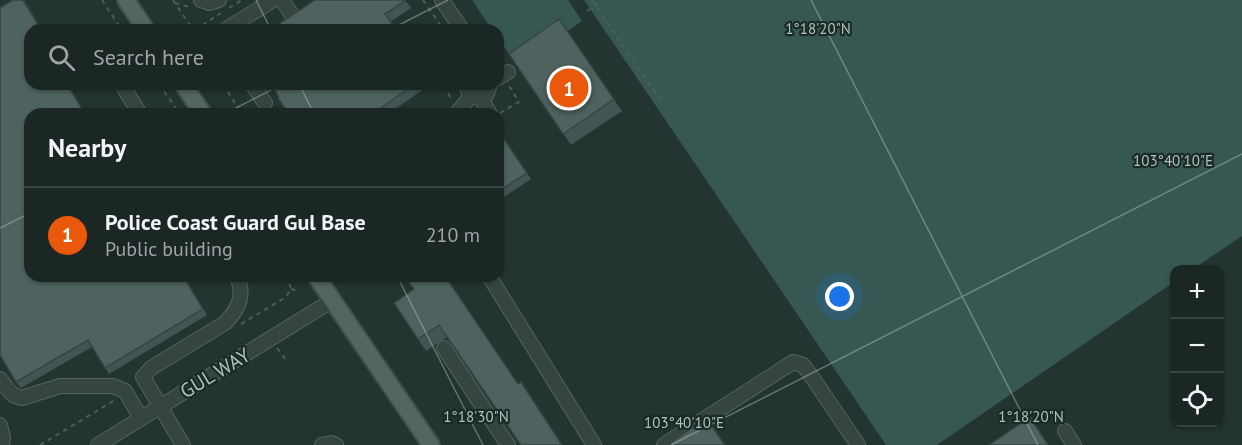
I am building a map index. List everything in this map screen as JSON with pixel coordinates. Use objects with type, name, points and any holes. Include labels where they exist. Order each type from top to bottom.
[{"type":"main road","points":[[126,0],[142,24]]},
{"type":"main road","points":[[187,90],[199,108]]},
{"type":"main road","points":[[320,282],[431,445]]},
{"type":"street","points":[[201,0],[209,3],[219,0]]},
{"type":"street","points":[[235,24],[273,0]]},
{"type":"street","points":[[282,0],[292,15]]},
{"type":"street","points":[[442,0],[458,24]]},
{"type":"street","points":[[279,24],[307,5]]},
{"type":"street","points":[[125,90],[136,108]]},
{"type":"street","points":[[256,90],[265,103]]},
{"type":"street","points":[[472,92],[487,94],[488,90]]},
{"type":"street","points":[[460,108],[472,92]]},
{"type":"street","points":[[472,92],[485,108]]},
{"type":"street","points":[[183,445],[144,380],[146,372],[225,323],[241,301],[242,291],[239,282]]},
{"type":"street","points":[[493,282],[594,445]]},
{"type":"street","name":"GUL WAY","points":[[98,445],[333,300]]},
{"type":"street","points":[[444,348],[508,445]]},
{"type":"street","points":[[664,445],[793,362],[802,365],[812,377],[858,445]]},
{"type":"street","points":[[0,379],[9,391],[22,398],[60,386],[113,386],[124,391],[141,418]]},
{"type":"street","points":[[0,425],[2,445]]},
{"type":"street","points":[[1065,431],[1074,445]]},
{"type":"street","points":[[322,445],[332,443],[336,445]]},
{"type":"path","points":[[102,0],[119,24]]},
{"type":"path","points":[[173,0],[190,24]]},
{"type":"path","points":[[204,24],[242,0]]},
{"type":"path","points":[[423,0],[440,24]]},
{"type":"path","points":[[592,0],[661,101]]},
{"type":"path","points":[[587,11],[603,0]]},
{"type":"path","points":[[504,77],[519,102],[504,111]]},
{"type":"path","points":[[163,90],[176,108]]},
{"type":"path","points":[[227,90],[238,108]]},
{"type":"path","points":[[291,289],[300,291]]},
{"type":"shaded area","points":[[472,0],[568,0],[582,21],[517,66],[504,47],[504,24],[488,24]]},
{"type":"shaded area","points":[[584,0],[1242,0],[1242,236],[1199,265],[1170,265],[1170,285],[937,445],[886,445]]},
{"type":"building","points":[[13,0],[23,0],[37,23],[24,24],[24,90],[71,90],[81,108],[24,108],[24,282],[187,282],[203,309],[105,368],[88,340],[16,382],[0,355],[0,8]]},
{"type":"building","points":[[315,0],[405,0],[385,14],[392,24],[279,24]]},
{"type":"building","points":[[559,19],[614,99],[563,134],[509,54]]},
{"type":"building","points":[[275,90],[406,90],[381,108],[285,108]]},
{"type":"building","points":[[504,139],[527,173],[504,188]]},
{"type":"building","points":[[449,282],[518,384],[521,382],[562,445],[521,445],[439,325],[418,339],[394,303],[414,289],[409,283]]},
{"type":"building","points":[[1030,417],[1048,445],[989,445]]},
{"type":"building","points":[[706,418],[725,445],[668,445]]},
{"type":"place","name":"Police Coast Guard Gul Base","points":[[569,88]]}]
